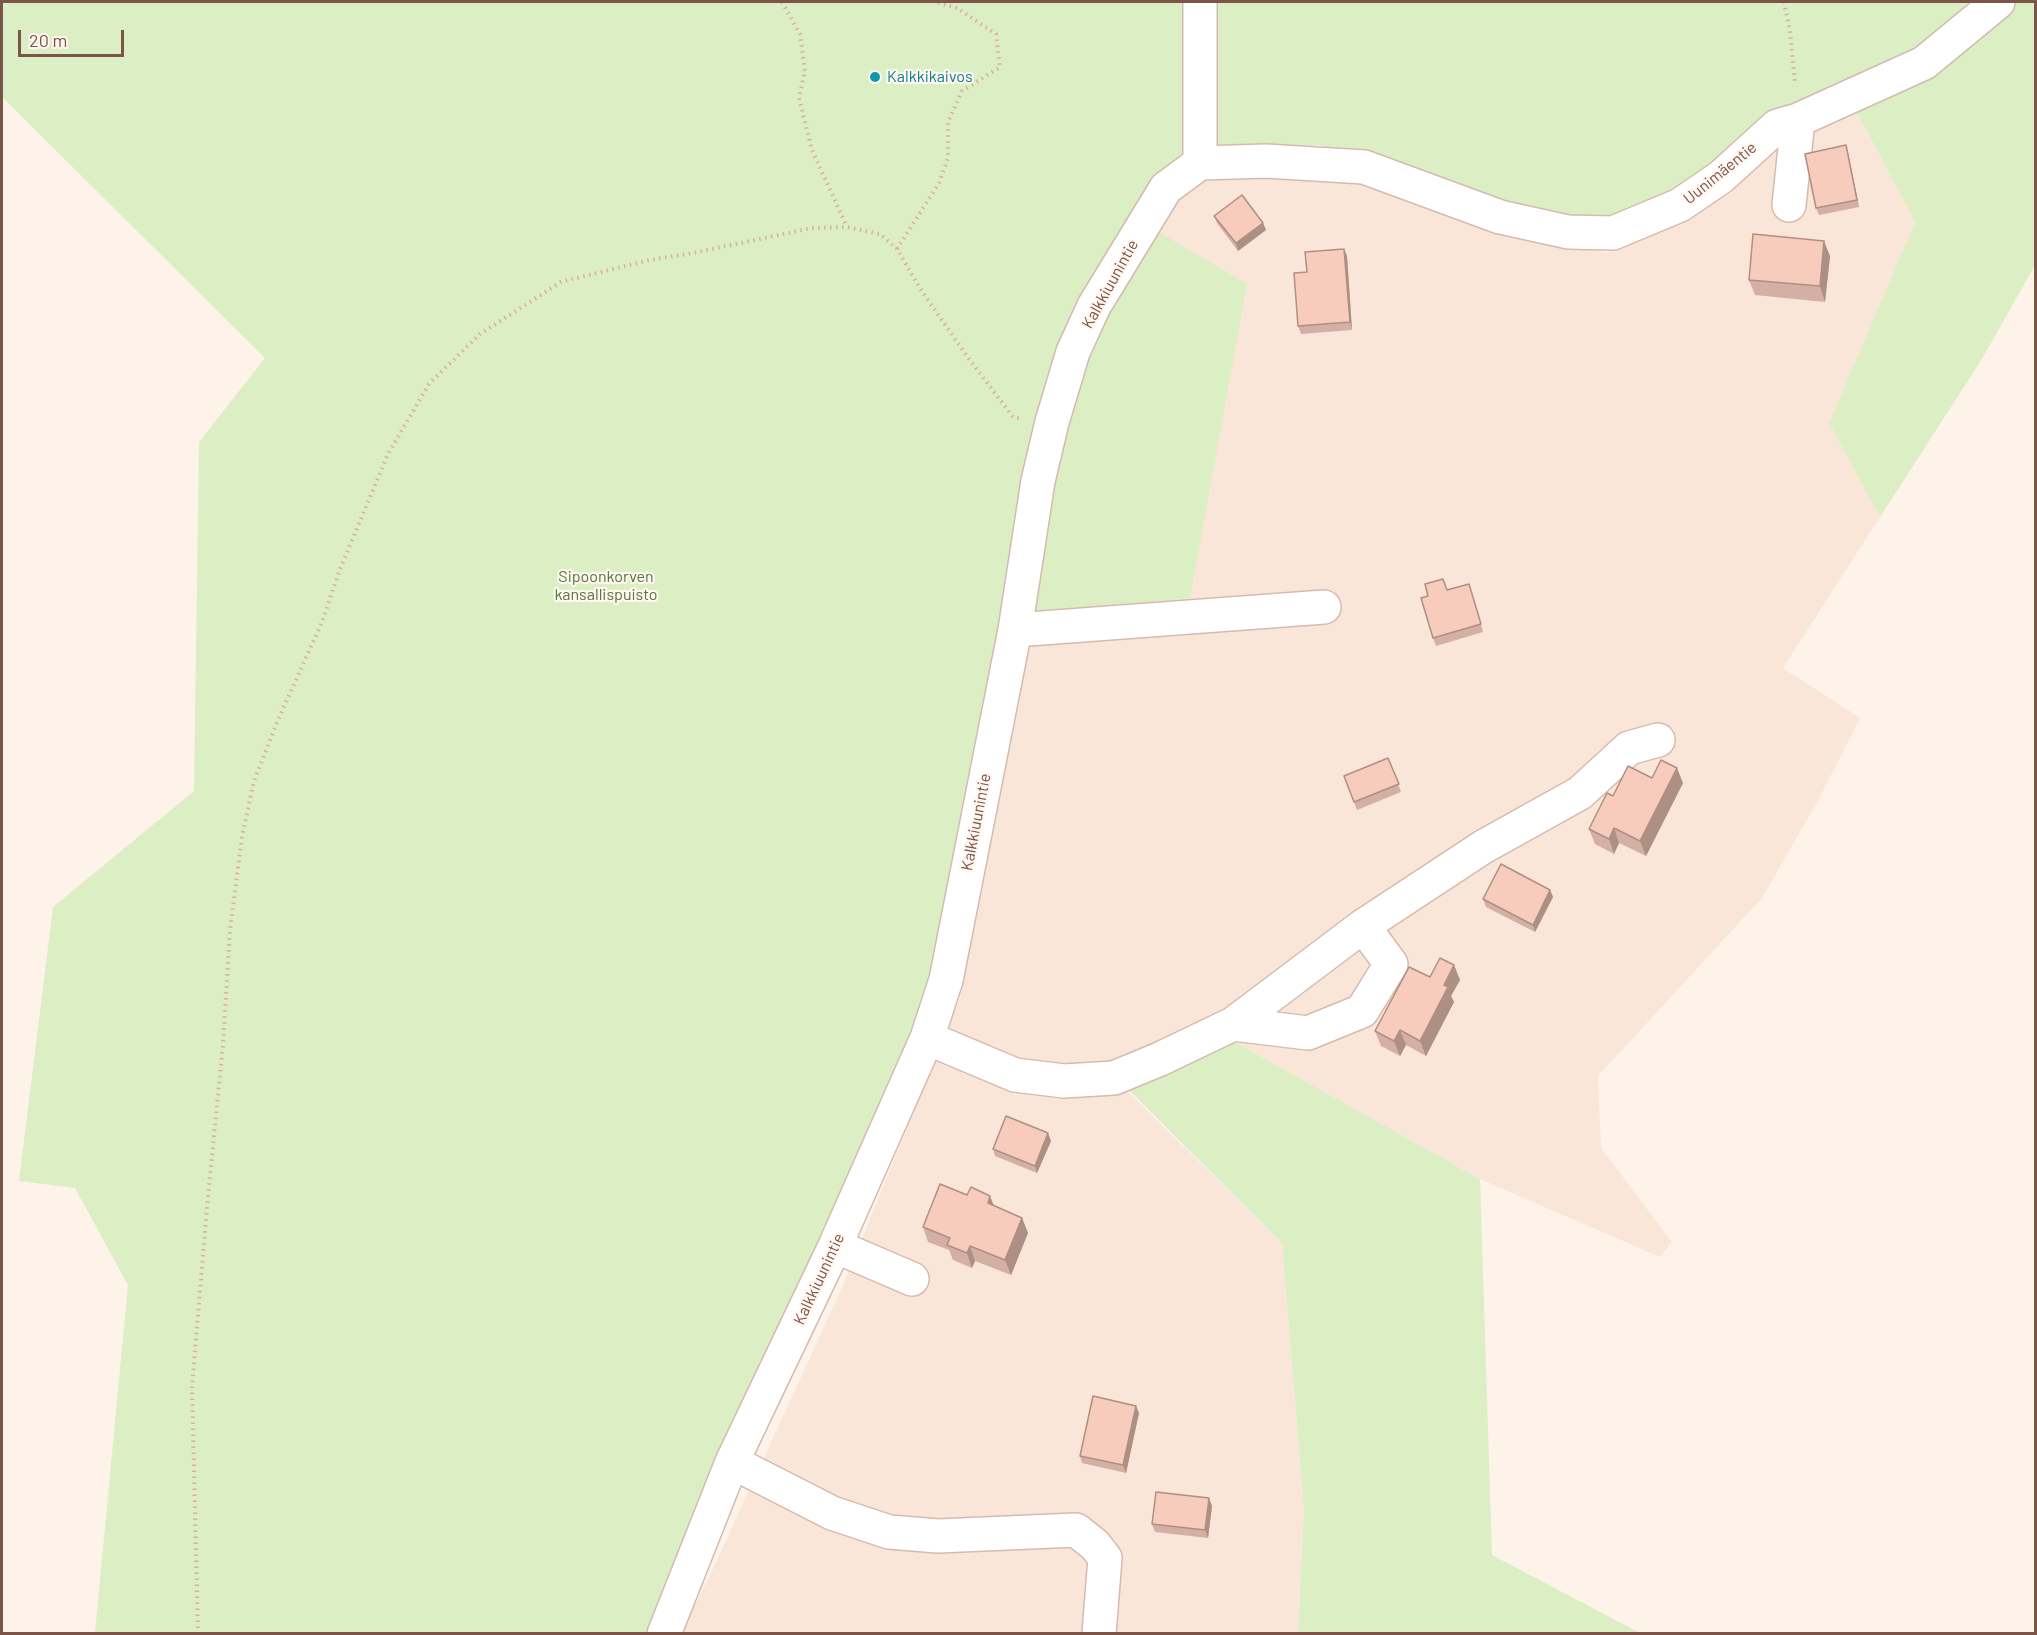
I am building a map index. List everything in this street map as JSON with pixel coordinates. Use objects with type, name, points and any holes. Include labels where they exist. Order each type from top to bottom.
[{"type":"street","points":[[1200,2],[1200,163]]},
{"type":"street","name":"Uunimäentie","points":[[1200,163],[1266,161],[1364,167],[1500,217],[1568,232],[1613,233],[1680,205],[1721,177],[1777,126],[1798,120],[1924,63],[1998,2]]},
{"type":"street","points":[[1789,205],[1798,120]]},
{"type":"street","name":"Kalkkiuunintie","points":[[664,1634],[732,1462],[835,1246],[927,1038],[946,980],[1015,630],[1038,481],[1052,422],[1073,352],[1094,306],[1166,188],[1200,163]]},
{"type":"street","points":[[1015,630],[1324,607]]},
{"type":"street","points":[[927,1038],[1015,1075],[1064,1081],[1114,1078],[1233,1024],[1363,926],[1483,847],[1580,793],[1629,748],[1658,740]]},
{"type":"street","points":[[1233,1024],[1308,1033],[1362,1011],[1391,964],[1363,926]]},
{"type":"street","points":[[835,1246],[912,1279]]},
{"type":"street","points":[[732,1462],[832,1513],[889,1532],[938,1536],[1076,1530],[1095,1545],[1105,1558],[1099,1634]]},
{"type":"path","points":[[782,2],[800,34],[805,70],[799,98],[812,150],[847,227]]},
{"type":"path","points":[[897,249],[939,183],[948,158],[948,122],[962,91],[1000,67],[996,34],[957,8],[935,2]]},
{"type":"path","points":[[1784,2],[1790,31],[1798,120]]},
{"type":"path","points":[[198,1634],[192,1387],[223,1044],[230,930],[242,837],[254,782],[278,720],[321,622],[340,569],[388,454],[429,384],[480,334],[561,282],[650,260],[693,254],[812,228],[847,227],[880,234],[897,249],[921,290],[969,359],[1013,417],[1023,419]]},
{"type":"shaded area","points":[[1857,114],[1915,222],[1829,423],[1880,517],[1783,668],[1860,718],[1819,799],[1762,898],[1598,1076],[1601,1148],[1672,1242],[1660,1257],[1480,1179],[1228,1038],[1114,1078],[1282,1243],[1304,1509],[1298,1633],[680,1634],[711,1573],[841,1290],[960,998],[1046,557],[1150,236],[1195,179],[1357,179],[1513,234],[1607,253],[1657,231],[1783,131],[1839,121]]},
{"type":"green space","name":"Sipoonkorven kansallispuisto","points":[[2,2],[2035,2],[2035,265],[1982,359],[1880,517],[1829,423],[1915,222],[1858,115],[1830,97],[1681,196],[1613,225],[1523,212],[1320,145],[1187,153],[1133,217],[1247,284],[1190,598],[1018,613],[933,1039],[665,1633],[95,1633],[128,1285],[75,1188],[19,1181],[53,907],[194,791],[199,442],[265,358],[2,97]]},
{"type":"green space","points":[[1228,1038],[1480,1179],[1492,1555],[1640,1633],[1298,1633],[1304,1509],[1282,1243],[1123,1084]]},
{"type":"building","points":[[1846,145],[1857,200],[1816,208],[1805,154]]},
{"type":"building","points":[[1242,195],[1263,223],[1236,243],[1214,216]]},
{"type":"building","points":[[1753,234],[1824,241],[1820,286],[1749,280]]},
{"type":"building","points":[[1344,249],[1350,322],[1298,326],[1294,273],[1307,272],[1305,252]]},
{"type":"building","points":[[1443,579],[1447,590],[1469,584],[1481,624],[1433,638],[1421,598],[1428,596],[1425,584]]},
{"type":"building","points":[[1388,758],[1399,784],[1354,802],[1344,776]]},
{"type":"building","points":[[1661,760],[1677,768],[1640,841],[1614,828],[1609,839],[1589,829],[1607,793],[1613,796],[1628,766],[1652,778]]},
{"type":"building","points":[[1501,864],[1550,890],[1533,925],[1483,899]]},
{"type":"building","points":[[1440,958],[1454,965],[1444,985],[1448,987],[1420,1041],[1400,1030],[1394,1041],[1375,1031],[1409,967],[1430,977]]},
{"type":"building","points":[[1006,1116],[1048,1133],[1035,1166],[993,1149]]},
{"type":"building","points":[[940,1184],[967,1195],[971,1187],[990,1196],[988,1203],[1022,1218],[1005,1260],[970,1246],[967,1253],[947,1245],[950,1238],[923,1227]]},
{"type":"building","points":[[1093,1396],[1136,1406],[1123,1465],[1080,1456]]},
{"type":"building","points":[[1156,1492],[1209,1498],[1205,1530],[1152,1524]]},
{"type":"place","name":"Kalkkikaivos","points":[[875,77]]}]
